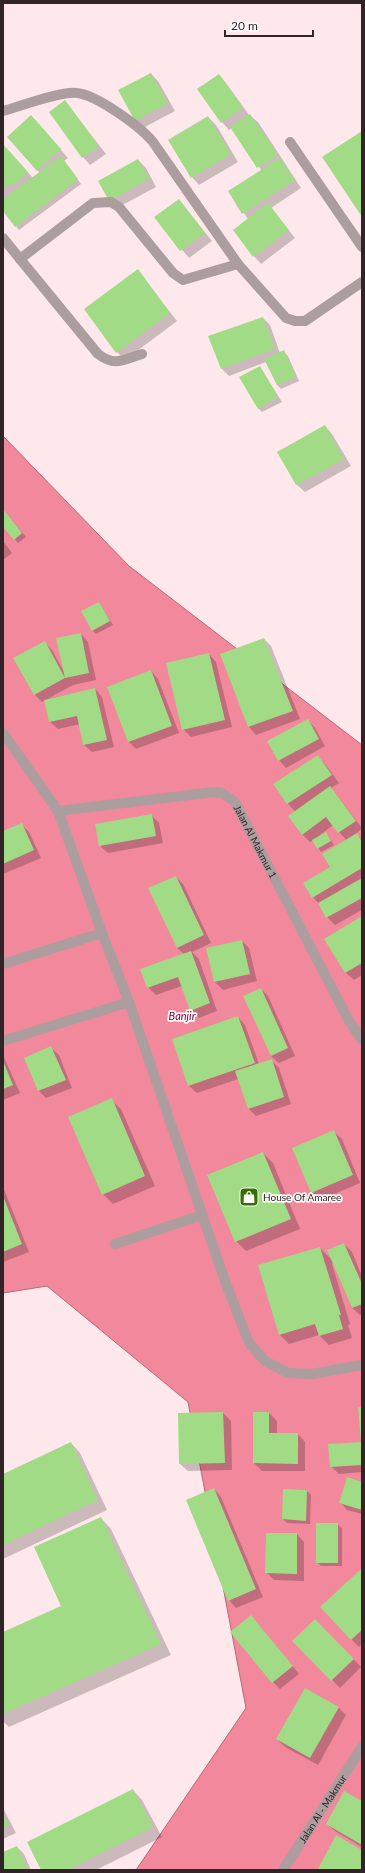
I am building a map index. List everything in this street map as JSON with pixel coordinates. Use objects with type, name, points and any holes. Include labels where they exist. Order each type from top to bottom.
[{"type":"street","points":[[3,111],[76,92],[88,95],[138,126],[153,142],[238,264],[286,318],[295,321],[305,320],[362,282]]},
{"type":"street","points":[[290,142],[362,247]]},
{"type":"street","points":[[20,259],[93,203],[111,202],[119,207],[173,273],[183,280],[238,264]]},
{"type":"street","points":[[3,238],[98,354],[108,361],[116,362],[142,354]]},
{"type":"street","points":[[3,733],[58,811],[102,933],[129,1002],[224,1281],[249,1343],[264,1361],[288,1373],[312,1374],[362,1365]]},
{"type":"street","name":"Jalan Al Makmur 1","points":[[58,811],[214,792],[222,793],[235,802],[349,1021],[362,1040]]},
{"type":"street","points":[[3,964],[102,933]]},
{"type":"street","points":[[3,1041],[129,1002]]},
{"type":"street","points":[[115,1244],[202,1215]]},
{"type":"street","name":"Jalan Al - Makmur","points":[[283,1870],[362,1747]]},
{"type":"water","name":"Banjir","points":[[3,436],[129,566],[362,745],[362,1870],[136,1870],[246,1708],[188,1402],[47,1286],[3,1293]]},
{"type":"building","points":[[151,73],[168,103],[135,121],[118,90]]},
{"type":"building","points":[[219,74],[243,108],[221,123],[197,89]]},
{"type":"building","points":[[65,100],[99,146],[82,158],[49,112]]},
{"type":"building","points":[[250,114],[278,155],[257,168],[230,127]]},
{"type":"building","points":[[31,115],[61,149],[37,171],[7,137]]},
{"type":"building","points":[[208,116],[231,154],[191,178],[168,140]]},
{"type":"building","points":[[362,131],[362,217],[322,157]]},
{"type":"building","points":[[3,144],[28,172],[11,187],[8,184],[3,189]]},
{"type":"building","points":[[61,156],[78,179],[15,227],[3,211],[3,199]]},
{"type":"building","points":[[280,158],[295,180],[242,214],[228,191]]},
{"type":"building","points":[[138,159],[149,179],[109,201],[98,181]]},
{"type":"building","points":[[179,199],[205,233],[180,251],[154,217]]},
{"type":"building","points":[[268,203],[289,230],[253,257],[233,230]]},
{"type":"building","points":[[138,269],[170,313],[116,353],[84,309]]},
{"type":"building","points":[[263,317],[275,349],[221,369],[208,336]]},
{"type":"building","points":[[284,350],[296,377],[277,385],[264,359]]},
{"type":"building","points":[[260,366],[278,397],[258,409],[239,377]]},
{"type":"building","points":[[325,425],[344,459],[296,485],[277,452]]},
{"type":"building","points":[[3,509],[22,533],[14,540],[3,527]]},
{"type":"building","points":[[99,602],[110,621],[92,631],[81,611]]},
{"type":"building","points":[[81,633],[89,673],[65,678],[56,638]]},
{"type":"building","points":[[264,638],[293,711],[248,727],[220,654]]},
{"type":"building","points":[[45,641],[65,678],[34,695],[13,658]]},
{"type":"building","points":[[209,653],[225,720],[182,730],[166,663]]},
{"type":"building","points":[[151,670],[172,726],[128,742],[107,687]]},
{"type":"building","points":[[95,688],[107,740],[83,745],[77,716],[49,722],[44,700]]},
{"type":"building","points":[[308,719],[319,739],[278,761],[267,741]]},
{"type":"building","points":[[318,755],[332,775],[287,804],[273,784]]},
{"type":"building","points":[[330,786],[356,821],[338,833],[326,817],[302,835],[288,816]]},
{"type":"building","points":[[152,814],[156,836],[99,846],[95,824]]},
{"type":"building","points":[[22,823],[34,850],[3,864],[3,831]]},
{"type":"building","points":[[326,832],[331,841],[317,849],[312,840]]},
{"type":"building","points":[[357,833],[362,842],[362,868],[312,898],[303,883],[330,867],[322,854]]},
{"type":"building","points":[[176,876],[204,935],[177,948],[148,888]]},
{"type":"building","points":[[362,878],[362,898],[326,918],[318,903]]},
{"type":"building","points":[[362,916],[362,963],[345,973],[324,939]]},
{"type":"building","points":[[242,940],[250,974],[214,982],[206,948]]},
{"type":"building","points":[[191,951],[210,1003],[190,1011],[178,977],[147,988],[140,969]]},
{"type":"building","points":[[261,988],[288,1048],[271,1056],[243,996]]},
{"type":"building","points":[[238,1016],[255,1063],[188,1086],[172,1039]]},
{"type":"building","points":[[51,1046],[66,1080],[38,1091],[24,1058]]},
{"type":"building","points":[[272,1059],[284,1097],[248,1109],[235,1071]]},
{"type":"building","points":[[3,1061],[13,1085],[3,1089]]},
{"type":"building","points":[[112,1098],[145,1176],[102,1195],[68,1117]]},
{"type":"building","points":[[334,1130],[353,1175],[311,1193],[292,1148]]},
{"type":"building","name":"House Of Amaree","points":[[263,1152],[291,1219],[235,1242],[207,1175]]},
{"type":"building","points":[[3,1196],[22,1244],[3,1252]]},
{"type":"building","points":[[344,1243],[362,1284],[362,1304],[352,1308],[327,1250]]},
{"type":"building","points":[[320,1247],[341,1315],[339,1315],[343,1329],[319,1336],[315,1324],[279,1335],[258,1265]]},
{"type":"building","points":[[358,1407],[362,1407],[362,1442],[361,1442]]},
{"type":"building","points":[[223,1412],[225,1463],[179,1464],[178,1413]]},
{"type":"building","points":[[253,1412],[269,1412],[269,1433],[298,1433],[298,1464],[253,1463]]},
{"type":"building","points":[[71,1442],[98,1500],[3,1545],[3,1474]]},
{"type":"building","points":[[362,1442],[362,1465],[330,1467],[328,1444]]},
{"type":"building","points":[[347,1477],[362,1482],[362,1510],[339,1503]]},
{"type":"building","points":[[214,1488],[256,1589],[228,1601],[186,1500]]},
{"type":"building","points":[[283,1489],[307,1490],[306,1521],[282,1519]]},
{"type":"building","points":[[101,1517],[161,1644],[3,1714],[3,1632],[61,1606],[34,1547]]},
{"type":"building","points":[[316,1523],[338,1523],[338,1563],[316,1563]]},
{"type":"building","points":[[266,1533],[297,1533],[297,1574],[265,1573]]},
{"type":"building","points":[[362,1568],[362,1630],[351,1640],[320,1607]]},
{"type":"building","points":[[251,1615],[293,1666],[272,1683],[230,1632]]},
{"type":"building","points":[[315,1619],[354,1659],[331,1681],[292,1641]]},
{"type":"building","points":[[305,1688],[339,1707],[310,1758],[276,1739]]},
{"type":"building","points":[[133,1789],[153,1827],[68,1870],[41,1870],[27,1842]]},
{"type":"building","points":[[344,1791],[362,1801],[362,1845],[326,1824]]},
{"type":"building","points":[[3,1814],[9,1825],[3,1828]]},
{"type":"building","points":[[336,1835],[362,1850],[362,1870],[318,1869]]},
{"type":"building","points":[[17,1846],[28,1870],[3,1870],[3,1852]]},
{"type":"place","name":"House Of Amaree","points":[[249,1197]]}]
